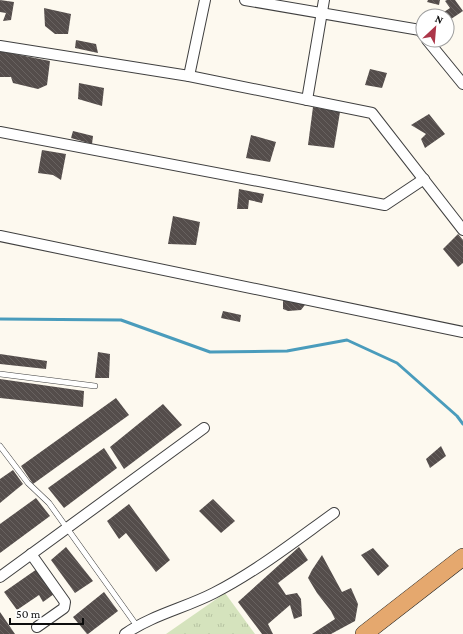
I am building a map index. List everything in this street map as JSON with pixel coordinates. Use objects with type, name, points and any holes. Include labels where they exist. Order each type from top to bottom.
[{"type":"highway","points":[[364,634],[463,557]]},
{"type":"street","points":[[189,76],[205,0]]},
{"type":"street","points":[[245,0],[415,29]]},
{"type":"street","points":[[307,100],[324,0]]},
{"type":"street","points":[[0,46],[189,76],[372,113],[463,230]]},
{"type":"street","points":[[434,48],[463,84]]},
{"type":"street","points":[[0,132],[385,205],[424,179]]},
{"type":"street","points":[[0,236],[463,332]]},
{"type":"street","points":[[0,577],[204,428]]},
{"type":"street","points":[[125,634],[137,626],[214,593],[257,568],[334,513]]},
{"type":"street","points":[[31,554],[65,602],[64,608],[37,628]]},
{"type":"lane","points":[[0,374],[95,386]]},
{"type":"lane","points":[[0,446],[28,483],[49,503],[137,626]]},
{"type":"green space","points":[[225,593],[255,634],[166,634]]},
{"type":"building","points":[[0,0],[14,2],[11,20],[3,21],[6,13],[0,12]]},
{"type":"building","points":[[428,0],[440,0],[439,5],[427,2]]},
{"type":"building","points":[[455,0],[463,11],[455,16],[455,8],[450,8],[445,1]]},
{"type":"building","points":[[44,8],[71,14],[68,34],[55,34],[45,26]]},
{"type":"building","points":[[76,40],[96,44],[98,53],[75,48]]},
{"type":"building","points":[[0,51],[50,61],[47,85],[38,89],[13,83],[11,77],[0,77]]},
{"type":"building","points":[[370,69],[387,73],[382,88],[365,85]]},
{"type":"building","points":[[79,83],[104,88],[102,106],[78,99]]},
{"type":"building","points":[[313,107],[340,112],[334,148],[308,145]]},
{"type":"building","points":[[429,114],[445,134],[425,148],[421,139],[426,134],[411,125]]},
{"type":"building","points":[[73,131],[93,136],[92,144],[71,138]]},
{"type":"building","points":[[251,135],[276,142],[270,162],[246,158]]},
{"type":"building","points":[[42,150],[66,154],[61,180],[53,175],[38,173]]},
{"type":"building","points":[[239,189],[264,194],[262,203],[249,200],[248,209],[237,209]]},
{"type":"building","points":[[173,216],[200,222],[196,245],[168,244]]},
{"type":"building","points":[[458,234],[463,240],[463,263],[458,267],[443,249]]},
{"type":"building","points":[[283,298],[308,301],[301,310],[288,311],[283,309]]},
{"type":"building","points":[[223,311],[241,315],[240,322],[221,318]]},
{"type":"building","points":[[98,352],[110,354],[109,378],[95,378]]},
{"type":"building","points":[[0,354],[47,361],[46,369],[0,364]]},
{"type":"building","points":[[0,379],[84,391],[83,407],[0,398]]},
{"type":"building","points":[[116,398],[129,415],[33,484],[21,466]]},
{"type":"building","points":[[163,404],[182,425],[124,469],[110,447]]},
{"type":"building","points":[[441,446],[446,456],[430,468],[426,459]]},
{"type":"building","points":[[104,448],[117,468],[64,508],[48,488]]},
{"type":"building","points":[[13,470],[23,484],[0,503],[0,479]]},
{"type":"building","points":[[36,498],[50,516],[0,553],[0,524]]},
{"type":"building","points":[[213,499],[235,521],[221,533],[199,511]]},
{"type":"building","points":[[129,504],[170,560],[156,572],[126,533],[119,539],[107,521]]},
{"type":"building","points":[[66,547],[93,581],[75,593],[51,560]]},
{"type":"building","points":[[299,547],[308,560],[278,583],[286,595],[297,593],[301,599],[302,616],[294,619],[290,605],[268,624],[273,634],[262,634],[238,602]]},
{"type":"building","points":[[373,548],[389,566],[378,576],[361,555]]},
{"type":"building","points":[[322,555],[342,592],[351,588],[358,604],[355,621],[331,634],[312,634],[335,619],[308,578]]},
{"type":"building","points":[[37,569],[54,594],[43,602],[39,595],[17,610],[4,592]]},
{"type":"building","points":[[104,592],[118,611],[87,634],[73,617]]},
{"type":"building","points":[[0,612],[15,634],[0,634]]},
{"type":"waterway","points":[[0,319],[121,320],[210,352],[287,351],[347,340],[397,363],[457,416],[463,424]]}]
